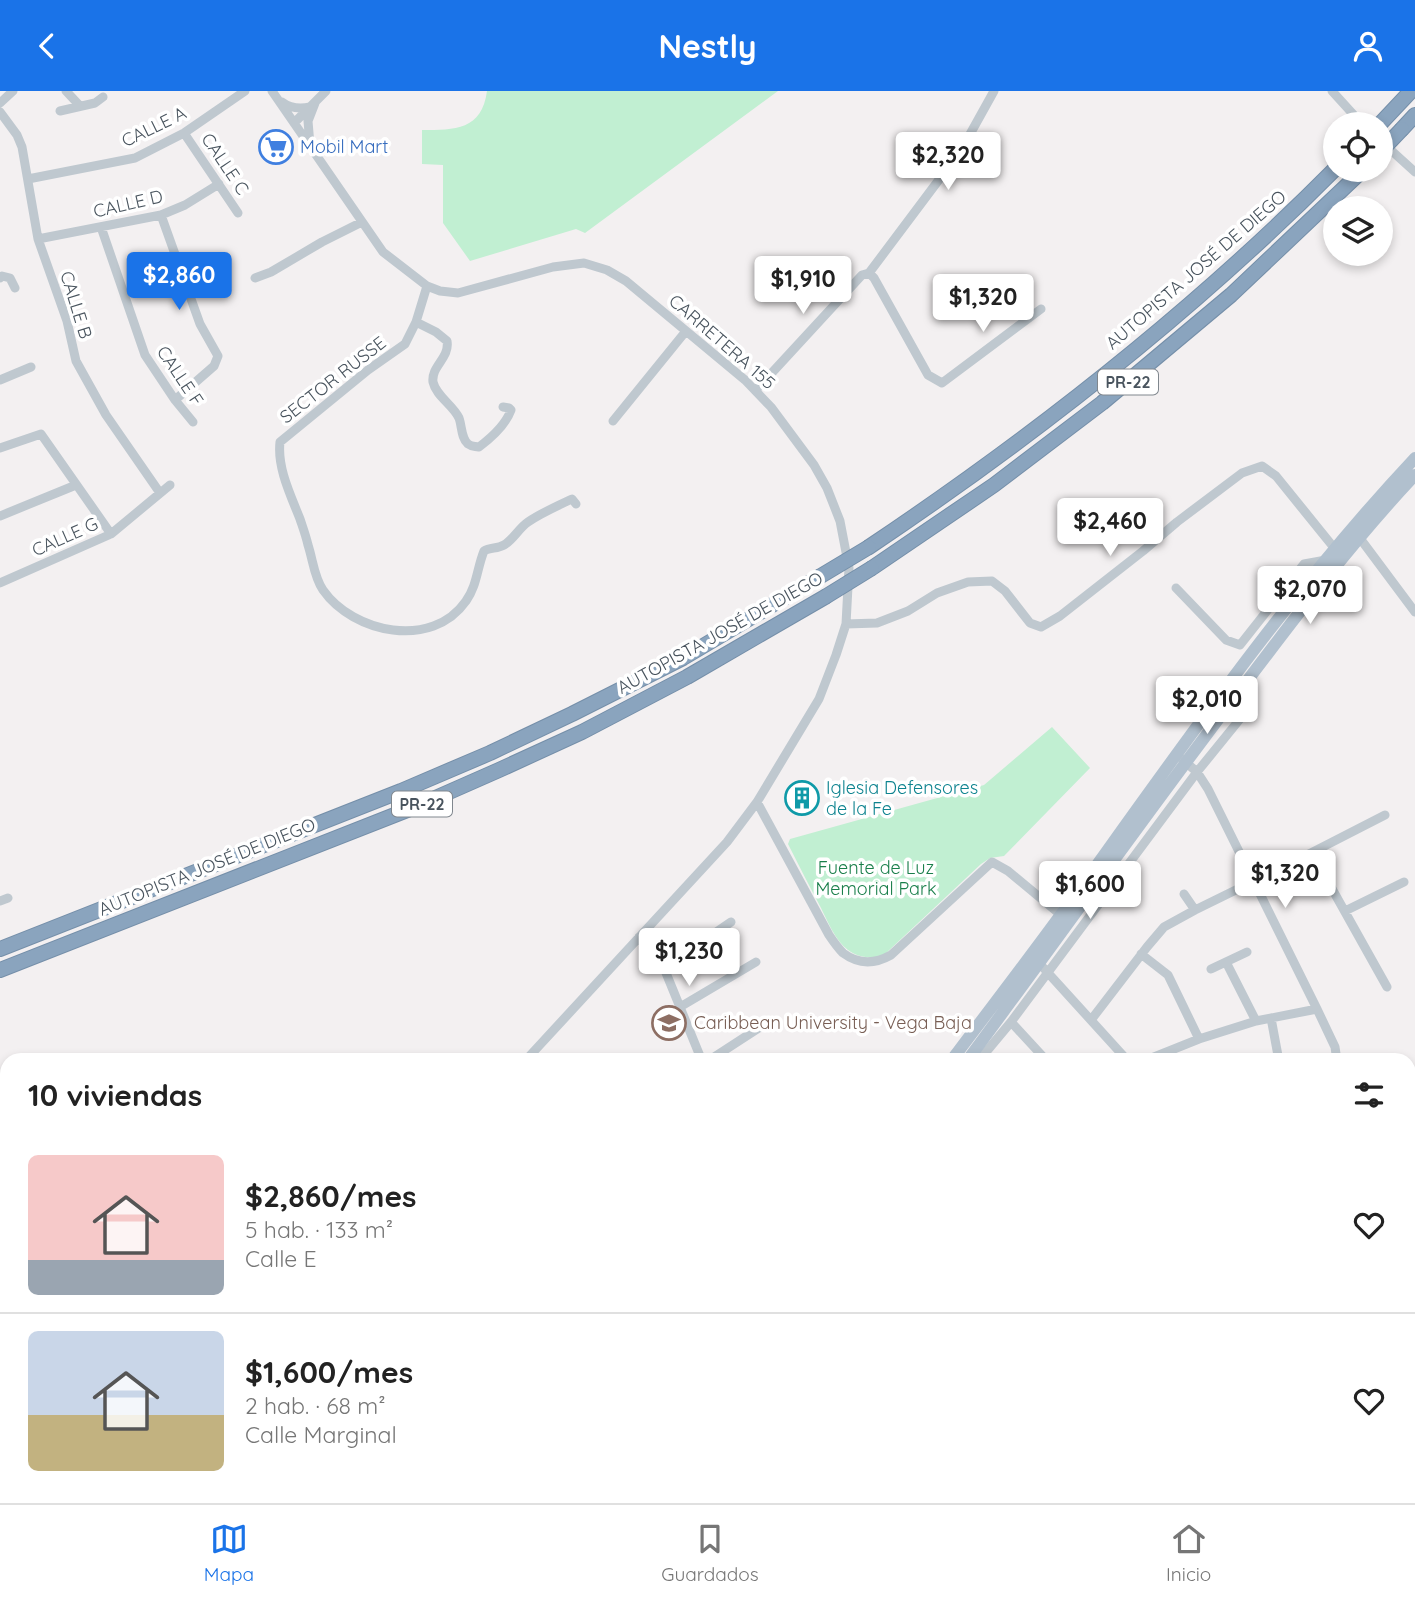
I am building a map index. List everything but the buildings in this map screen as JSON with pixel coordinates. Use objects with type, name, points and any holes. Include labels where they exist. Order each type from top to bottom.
[{"type":"highway","points":[[1391,112],[1411,91]]},
{"type":"highway","points":[[1393,138],[1415,115]]},
{"type":"highway","name":"AUTOPISTA JOSÉ DE DIEGO","points":[[0,949],[401,791],[490,753],[682,658],[869,547],[982,469],[1107,374],[1213,285],[1323,180]]},
{"type":"highway","name":"AUTOPISTA JOSÉ DE DIEGO","points":[[0,970],[415,807],[499,770],[582,732],[687,677],[825,597],[994,485],[1120,388],[1231,295],[1350,182]]},
{"type":"main road","points":[[972,1053],[1181,759],[1245,663],[1335,548],[1415,458]]},
{"type":"main road","points":[[957,1053],[1124,827],[1359,537],[1415,475]]},
{"type":"street","points":[[0,103],[13,91]]},
{"type":"street","points":[[66,91],[80,106]]},
{"type":"street","name":"CALLE A","points":[[28,179],[135,158],[184,133],[244,91]]},
{"type":"street","points":[[294,123],[327,91]]},
{"type":"street","points":[[755,390],[862,275],[869,273],[944,173],[994,91]]},
{"type":"street","points":[[1332,91],[1351,112]]},
{"type":"street","points":[[275,95],[292,107],[300,109],[313,105]]},
{"type":"street","name":"CARRETERA 155","points":[[275,95],[383,252],[427,286],[440,291],[470,291],[553,267],[584,263],[607,270],[626,281],[755,390],[771,407],[814,465],[840,521],[849,568],[846,624],[819,699],[757,802],[727,842],[532,1053]]},
{"type":"street","points":[[60,111],[95,103],[103,97]]},
{"type":"street","points":[[310,147],[308,121],[313,105]]},
{"type":"street","name":"CALLE B","points":[[0,112],[22,146],[38,239],[67,321],[76,361],[106,415],[160,493]]},
{"type":"street","name":"CALLE C","points":[[184,133],[239,213]]},
{"type":"street","points":[[1393,152],[1415,172]]},
{"type":"street","name":"CALLE D","points":[[38,239],[160,215],[184,205],[219,184]]},
{"type":"street","points":[[160,215],[200,324],[218,356],[214,366],[175,400]]},
{"type":"street","points":[[255,278],[271,272],[362,222]]},
{"type":"street","name":"CALLE F","points":[[101,227],[145,355],[193,422]]},
{"type":"street","points":[[869,273],[928,375],[942,383],[1041,309]]},
{"type":"street","points":[[0,278],[10,278],[15,288]]},
{"type":"street","name":"SECTOR RUSSE","points":[[427,286],[416,321],[405,344],[368,370],[280,442],[280,459],[321,587],[335,605],[353,618],[387,629],[414,631],[430,627],[448,618],[466,602],[484,551],[508,543],[518,530],[538,516],[572,499],[576,504]]},
{"type":"street","points":[[416,321],[447,341],[447,351],[436,369],[433,384],[458,416],[469,445],[479,447],[503,424],[511,414],[509,408],[503,407]]},
{"type":"street","points":[[613,421],[686,331]]},
{"type":"street","points":[[0,380],[31,367]]},
{"type":"street","points":[[0,448],[41,434],[111,534]]},
{"type":"street","points":[[846,624],[877,623],[908,611],[937,593],[968,582],[992,581],[1005,591],[1030,623],[1041,627],[1060,616],[1242,473],[1262,466],[1276,476],[1335,548]]},
{"type":"street","points":[[0,516],[76,485]]},
{"type":"street","name":"CALLE G","points":[[0,583],[111,534],[170,485]]},
{"type":"street","points":[[1359,537],[1415,612]]},
{"type":"street","points":[[1240,645],[1304,563],[1326,560]]},
{"type":"street","points":[[1176,588],[1226,640],[1240,645]]},
{"type":"street","points":[[1240,645],[1245,663]]},
{"type":"street","points":[[985,1053],[1240,719]]},
{"type":"street","points":[[1181,759],[1197,772],[1208,789],[1317,1009],[1336,1053]]},
{"type":"street","points":[[757,802],[829,935],[844,953],[860,961],[878,962],[891,955],[992,863],[1008,871],[1061,915]]},
{"type":"street","points":[[1091,1020],[1164,927],[1385,815]]},
{"type":"street","points":[[1312,853],[1387,987]]},
{"type":"street","points":[[1345,911],[1404,881]]},
{"type":"street","points":[[1184,894],[1195,910]]},
{"type":"street","points":[[664,968],[731,922]]},
{"type":"street","points":[[639,937],[664,968],[699,1053]]},
{"type":"street","points":[[1210,969],[1247,952]]},
{"type":"street","points":[[1142,954],[1168,975],[1199,1039]]},
{"type":"street","points":[[680,1007],[756,962]]},
{"type":"street","points":[[1038,963],[1121,1053]]},
{"type":"street","points":[[1226,963],[1256,1021]]},
{"type":"street","points":[[1164,1053],[1256,1021],[1317,1009]]},
{"type":"street","points":[[1271,1018],[1278,1053]]},
{"type":"street","points":[[720,1053],[768,1022]]},
{"type":"street","points":[[1011,1022],[1040,1053]]},
{"type":"green space","points":[[487,91],[778,91],[585,233],[576,229],[470,261],[443,223],[443,165],[422,164],[422,130],[465,125],[479,114]]},
{"type":"green space","name":"Fuente de Luz Memorial Park","points":[[1052,727],[1090,768],[1004,856],[990,858],[981,864],[884,955],[861,956],[843,946],[832,931],[788,844],[790,839],[984,785]]},
{"type":"place","name":"Mobil Mart","points":[[276,147]]},
{"type":"place","name":"Iglesia Defensores de la Fe","points":[[802,798]]},
{"type":"place","name":"Caribbean University - Vega Baja","points":[[669,1023]]}]
